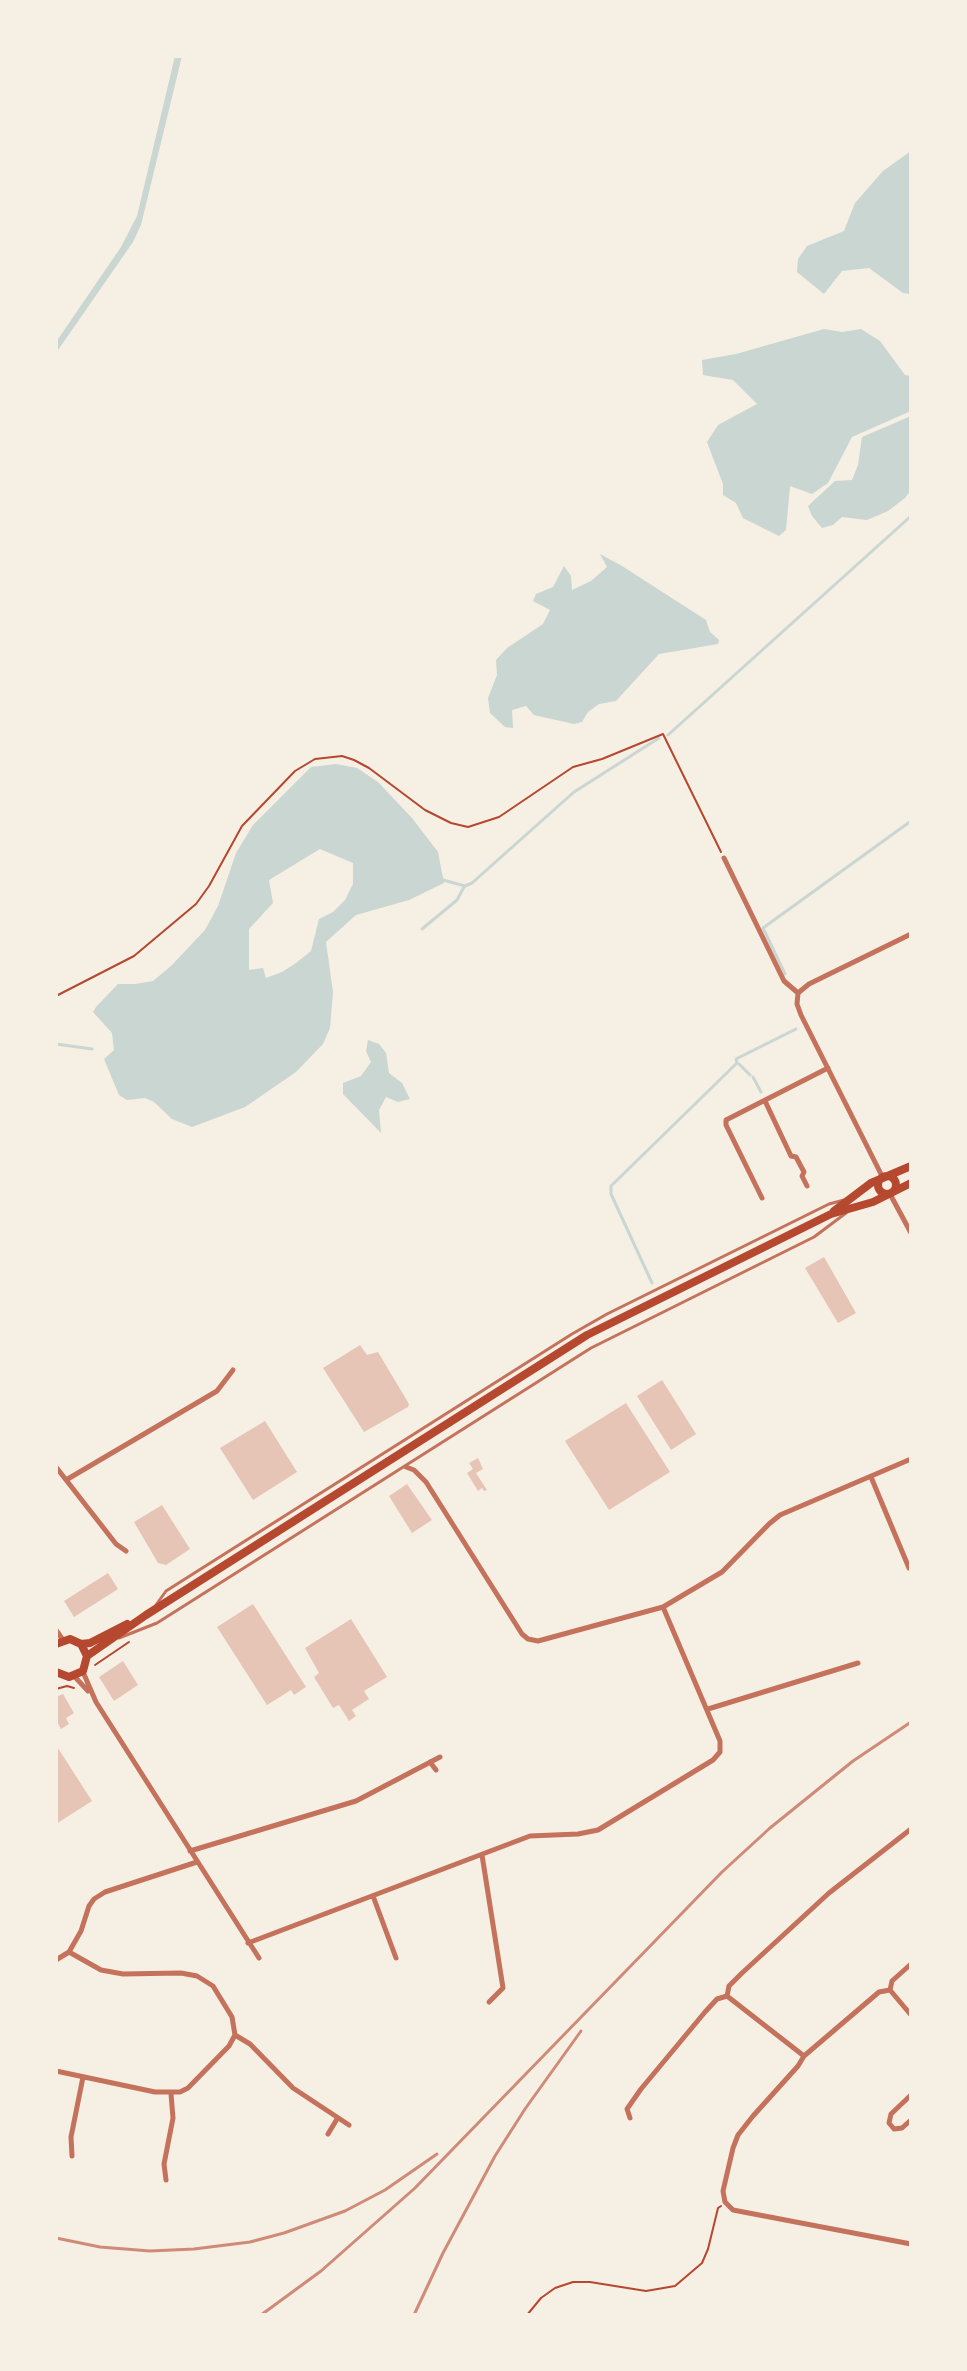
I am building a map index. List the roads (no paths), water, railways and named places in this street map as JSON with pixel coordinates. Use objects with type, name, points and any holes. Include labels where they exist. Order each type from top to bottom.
[{"type":"main road","points":[[87,1656],[587,1335],[831,1214],[883,1178],[911,1166]]},
{"type":"main road","points":[[883,1178],[879,1189],[884,1194],[890,1194]]},
{"type":"main road","points":[[848,1204],[890,1194],[911,1183]]},
{"type":"main road","points":[[60,1642],[70,1639],[81,1644],[101,1639],[150,1613]]},
{"type":"main road","points":[[57,1675],[83,1673],[87,1656],[81,1644]]},
{"type":"street","points":[[724,858],[784,981],[798,993]]},
{"type":"street","points":[[883,1178],[801,1015],[797,1004],[798,993],[809,984],[911,934]]},
{"type":"street","points":[[762,1198],[726,1120],[828,1068]]},
{"type":"street","points":[[765,1101],[791,1156],[796,1157],[800,1164],[807,1186]]},
{"type":"street","points":[[890,1194],[911,1233]]},
{"type":"street","points":[[66,1480],[217,1391],[233,1370]]},
{"type":"street","points":[[406,1467],[426,1482],[522,1634],[538,1641],[663,1607],[722,1572],[780,1515],[911,1459]]},
{"type":"street","points":[[56,1467],[116,1544],[126,1551]]},
{"type":"street","points":[[871,1477],[909,1568]]},
{"type":"street","points":[[248,1943],[530,1836],[598,1830],[713,1760],[720,1752],[720,1741],[663,1607]]},
{"type":"street","points":[[56,1630],[60,1642]]},
{"type":"street","points":[[708,1709],[858,1663]]},
{"type":"street","points":[[83,1673],[92,1694],[259,1958]]},
{"type":"street","points":[[190,1851],[356,1801],[440,1757]]},
{"type":"street","points":[[430,1762],[436,1770]]},
{"type":"street","points":[[727,1996],[729,1986],[788,1928],[911,1829]]},
{"type":"street","points":[[481,1854],[503,1988],[489,2002]]},
{"type":"street","points":[[56,1960],[69,1952],[94,1899],[105,1892],[197,1862]]},
{"type":"street","points":[[373,1895],[396,1958]]},
{"type":"street","points":[[56,2071],[171,2093],[188,2088],[229,2046],[235,2035],[232,2017],[213,1986],[197,1976],[181,1973],[123,1974],[101,1970],[69,1952]]},
{"type":"street","points":[[890,1990],[892,1981],[911,1964]]},
{"type":"street","points":[[890,1990],[911,2015]]},
{"type":"street","points":[[890,1990],[879,1992],[804,2056],[738,2135],[723,2191],[725,2202],[733,2210],[911,2244]]},
{"type":"street","points":[[727,1996],[804,2056]]},
{"type":"street","points":[[630,2118],[627,2109],[680,2040],[717,1999],[727,1996]]},
{"type":"street","points":[[235,2035],[250,2044],[293,2088],[349,2125]]},
{"type":"street","points":[[72,2156],[71,2137],[83,2077]]},
{"type":"street","points":[[166,2180],[164,2164],[173,2118],[171,2093]]},
{"type":"street","points":[[911,2095],[891,2114],[889,2123],[894,2129],[902,2128],[911,2120]]},
{"type":"street","points":[[328,2134],[337,2119]]},
{"type":"lane","points":[[150,1613],[166,1591],[572,1334],[829,1204],[848,1204]]},
{"type":"lane","points":[[115,1639],[148,1628],[591,1348],[814,1237],[848,1204]]},
{"type":"waterway","points":[[668,735],[911,516]]},
{"type":"waterway","points":[[443,880],[465,886],[472,883],[574,792],[659,738]]},
{"type":"waterway","points":[[785,974],[763,928],[911,821]]},
{"type":"waterway","points":[[422,929],[457,900],[464,887]]},
{"type":"waterway","points":[[652,1283],[611,1194],[611,1186],[737,1063],[736,1059],[796,1029]]},
{"type":"waterway","points":[[56,1044],[92,1049]]},
{"type":"waterway","points":[[739,1064],[750,1075]]},
{"type":"waterway","points":[[753,1077],[761,1092]]},
{"type":"railway","points":[[261,2315],[321,2271],[415,2188],[722,1872],[770,1828],[853,1761],[911,1722]]},
{"type":"railway","points":[[414,2315],[495,2156],[581,2031]]},
{"type":"railway","points":[[56,2238],[100,2247],[150,2251],[250,2242],[345,2211],[385,2190],[437,2154]]}]
